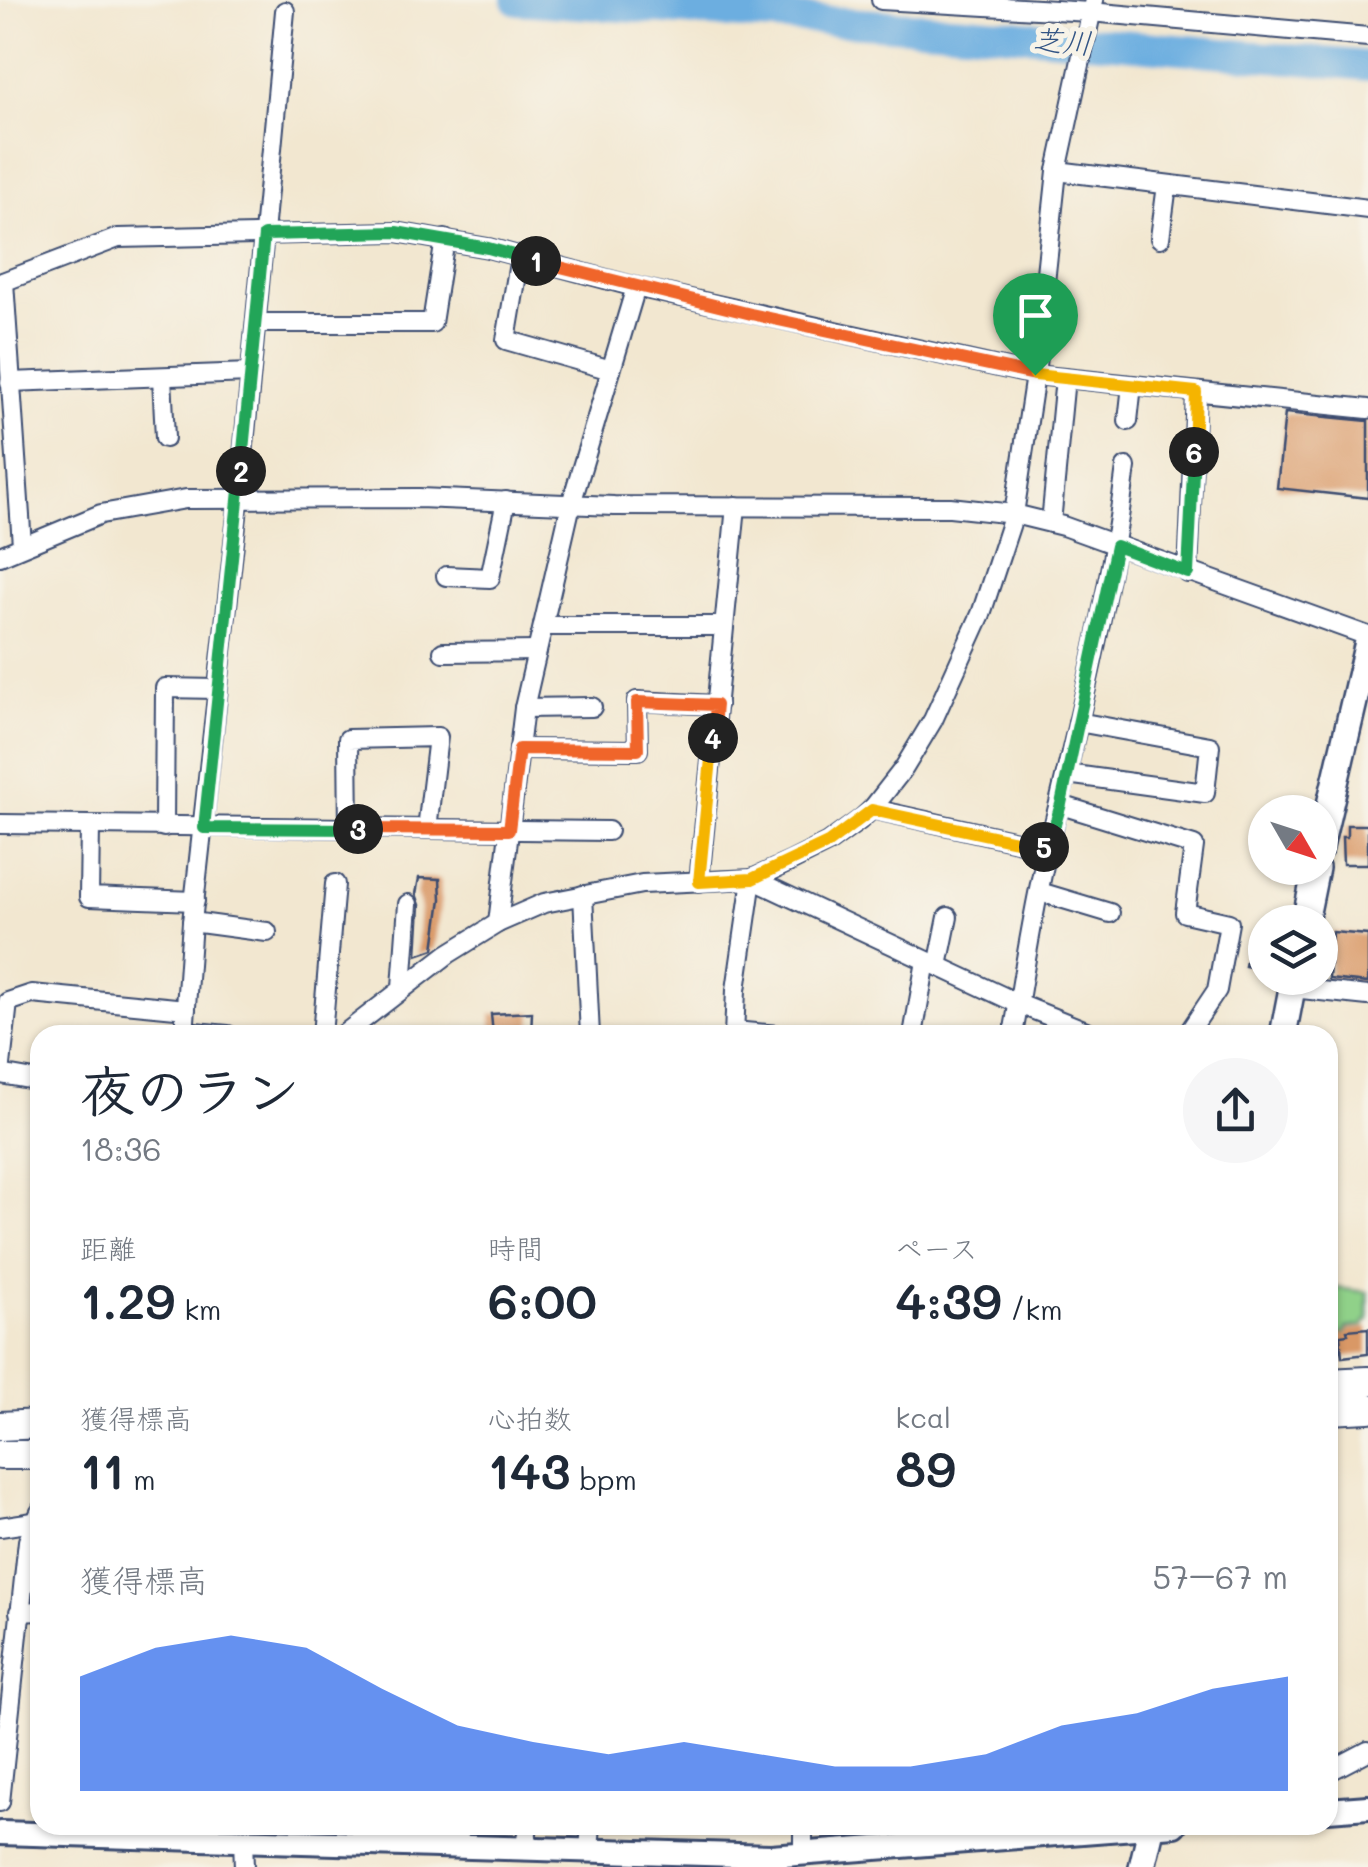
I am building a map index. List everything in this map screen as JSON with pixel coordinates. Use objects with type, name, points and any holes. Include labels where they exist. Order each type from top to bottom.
[{"type":"main road","points":[[1332,795],[1368,639]]},
{"type":"main road","points":[[1286,1025],[1291,995]]},
{"type":"main road","points":[[1338,1382],[1368,1381]]},
{"type":"main road","points":[[0,1426],[30,1424]]},
{"type":"main road","points":[[0,1455],[30,1455]]},
{"type":"main road","points":[[1142,1867],[1155,1835]]},
{"type":"street","points":[[881,0],[1090,10],[1368,37]]},
{"type":"street","points":[[355,1025],[402,986],[498,923],[544,903],[642,884],[752,879],[828,843],[872,810],[904,768],[933,720],[980,614],[1014,514],[1035,375],[1057,171],[1090,10]]},
{"type":"street","points":[[185,1025],[285,11]]},
{"type":"street","points":[[1057,171],[1368,209]]},
{"type":"street","points":[[1160,238],[1167,185]]},
{"type":"street","points":[[22,545],[7,443],[10,382],[2,283],[118,238],[396,232],[1035,375],[1368,409]]},
{"type":"street","points":[[256,323],[432,322],[445,240]]},
{"type":"street","points":[[520,257],[506,340],[611,370]]},
{"type":"street","points":[[498,923],[524,708],[571,504],[636,287]]},
{"type":"street","points":[[10,382],[250,373]]},
{"type":"street","points":[[162,377],[166,438]]},
{"type":"street","points":[[1051,524],[1064,378]]},
{"type":"street","points":[[1128,421],[1132,385]]},
{"type":"street","points":[[1188,573],[1196,392]]},
{"type":"street","points":[[1015,1025],[1048,848],[1068,774],[1116,546],[1126,467]]},
{"type":"street","points":[[0,556],[102,514],[186,499],[420,498],[571,504],[950,507],[1014,514],[1051,524],[1368,639]]},
{"type":"street","points":[[446,576],[490,578],[506,501]]},
{"type":"street","points":[[699,882],[736,506]]},
{"type":"street","points":[[543,626],[724,626]]},
{"type":"street","points":[[443,652],[537,652]]},
{"type":"street","points":[[164,827],[165,688],[217,689]]},
{"type":"street","points":[[519,749],[638,750],[637,702],[716,705]]},
{"type":"street","points":[[524,708],[592,708]]},
{"type":"street","points":[[1068,774],[1204,793],[1210,746],[1078,722]]},
{"type":"street","points":[[349,829],[348,739],[438,737],[427,829]]},
{"type":"street","points":[[1061,804],[1194,846],[1185,913],[1228,923],[1218,990],[1194,1025]]},
{"type":"street","points":[[872,810],[1048,848]]},
{"type":"street","points":[[0,824],[608,831]]},
{"type":"street","points":[[90,826],[90,897],[195,902]]},
{"type":"street","points":[[752,879],[1071,1025]]},
{"type":"street","points":[[735,1025],[752,879]]},
{"type":"street","points":[[323,1025],[335,884]]},
{"type":"street","points":[[1040,892],[1110,912]]},
{"type":"street","points":[[583,895],[590,1025]]},
{"type":"street","points":[[402,986],[408,904]]},
{"type":"street","points":[[915,1025],[948,917]]},
{"type":"street","points":[[192,922],[267,932]]},
{"type":"street","points":[[1338,991],[1368,996]]},
{"type":"street","points":[[30,1079],[0,1074],[8,1002],[32,994],[186,1010]]},
{"type":"street","points":[[0,1526],[30,1520]]},
{"type":"street","points":[[0,1802],[19,1612],[30,1558]]},
{"type":"street","points":[[19,1612],[30,1611]]},
{"type":"street","points":[[1338,1767],[1368,1751]]},
{"type":"street","points":[[1338,1809],[1368,1807]]},
{"type":"street","points":[[0,1833],[30,1833]]},
{"type":"street","points":[[191,1835],[243,1840],[527,1837],[589,1850],[771,1856],[917,1836]]},
{"type":"street","points":[[589,1850],[590,1835]]},
{"type":"street","points":[[803,1835],[804,1854]]},
{"type":"street","points":[[243,1840],[244,1867]]},
{"type":"green space","points":[[1338,1288],[1368,1292],[1368,1321],[1364,1326],[1346,1328],[1346,1333],[1338,1334]]},
{"type":"building","points":[[1285,413],[1368,421],[1368,498],[1277,488]]},
{"type":"building","points":[[1347,825],[1368,825],[1368,864],[1343,864],[1342,837],[1347,837]]},
{"type":"building","points":[[419,878],[440,879],[441,899],[434,949],[417,955],[420,905],[416,894]]},
{"type":"building","points":[[1338,932],[1368,935],[1368,983],[1338,980]]},
{"type":"building","points":[[532,1012],[531,1025],[492,1025],[491,1014]]},
{"type":"building","points":[[1368,1328],[1368,1354],[1342,1357],[1340,1335],[1348,1334],[1347,1330]]},
{"type":"waterway","name":"芝川","points":[[517,0],[967,30],[1368,66]]},
{"type":"route","points":[[396,232],[445,240],[751,314],[1035,375],[1196,392],[1188,573],[1116,546],[1061,804],[1048,848],[872,810],[828,843],[752,879],[699,882],[716,705],[637,702],[638,750],[519,749],[509,830],[204,828],[264,235],[396,232]]}]
